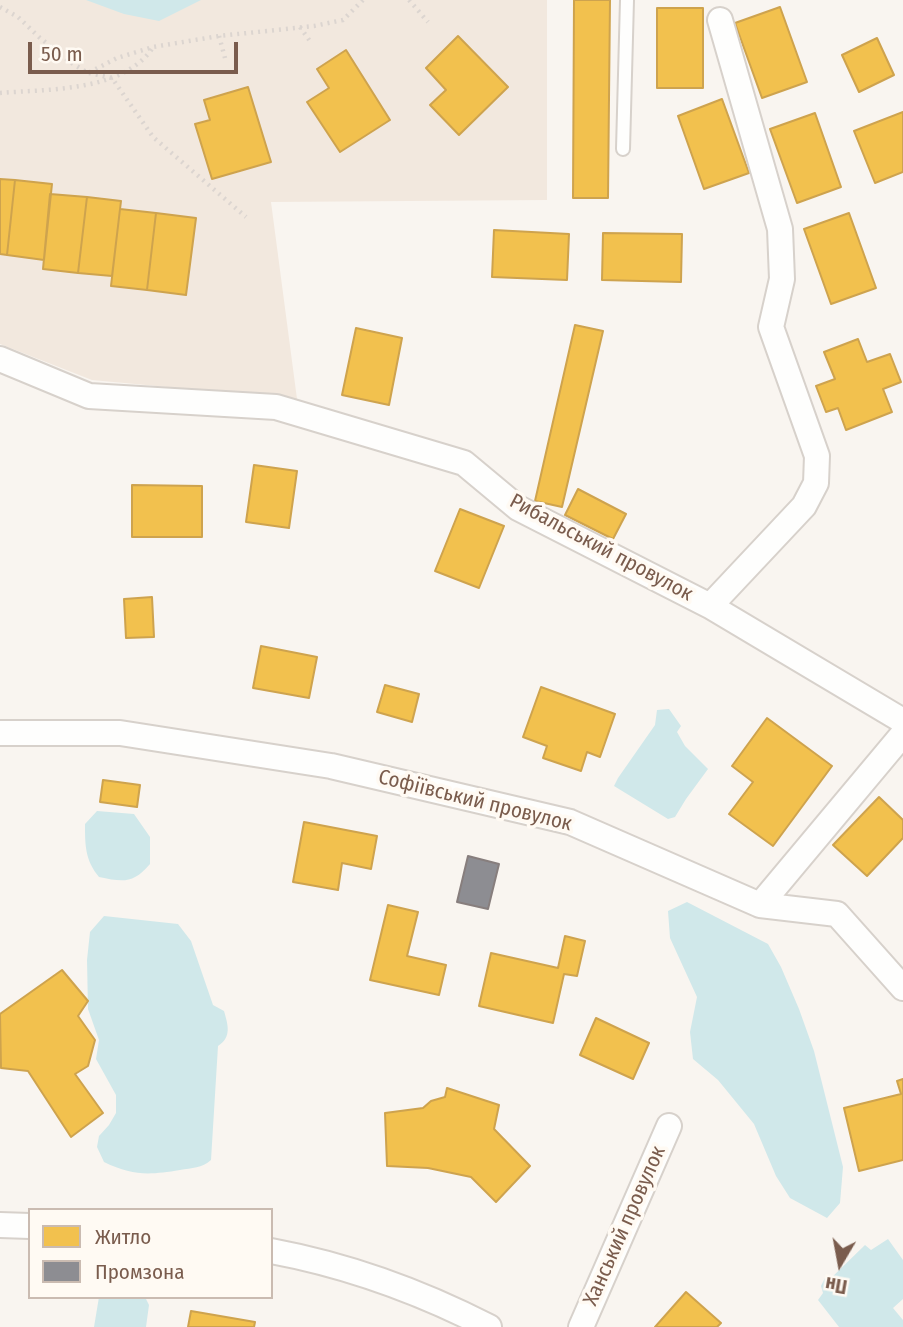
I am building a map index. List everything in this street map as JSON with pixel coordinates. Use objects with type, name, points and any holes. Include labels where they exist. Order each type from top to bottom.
[{"type":"street","name":"Рибальський провулок","points":[[0,359],[89,396],[276,407],[464,463],[518,508],[710,606],[804,506],[816,483],[817,456],[771,327],[782,279],[780,229],[720,20]]},
{"type":"street","points":[[710,606],[903,721]]},
{"type":"street","name":"Софіївський провулок","points":[[0,733],[120,733],[331,766],[570,822],[760,905],[837,914],[903,988]]},
{"type":"street","points":[[760,905],[903,734]]},
{"type":"street","name":"Ханський провулок","points":[[581,1327],[669,1126]]},
{"type":"street","points":[[0,1225],[28,1226]]},
{"type":"street","points":[[273,1251],[310,1259],[386,1283],[489,1327]]},
{"type":"lane","points":[[623,149],[627,0]]},
{"type":"path","points":[[88,73],[117,58],[153,47],[343,20],[363,0]]},
{"type":"path","points":[[410,0],[428,22]]},
{"type":"path","points":[[0,7],[18,16],[39,37],[88,73],[112,78],[153,136],[246,217]]},
{"type":"path","points":[[300,27],[312,44]]},
{"type":"path","points":[[219,36],[225,58]]},
{"type":"path","points":[[0,93],[79,87],[112,78],[144,60],[153,47]]},
{"type":"shaded area","points":[[0,0],[547,0],[547,200],[271,202],[297,399],[92,380],[0,344]]},
{"type":"water","points":[[86,0],[201,0],[159,21],[124,14]]},
{"type":"water","points":[[669,709],[681,726],[677,732],[685,746],[708,769],[675,817],[668,819],[614,786],[655,725],[657,710]]},
{"type":"water","points":[[97,811],[134,814],[150,837],[150,864],[144,871],[127,880],[115,880],[99,877],[94,871],[87,852],[85,824]]},
{"type":"water","points":[[687,902],[768,944],[781,967],[814,1051],[843,1167],[840,1203],[827,1218],[790,1198],[776,1176],[754,1124],[718,1080],[693,1059],[690,1032],[697,997],[670,938],[668,911]]},
{"type":"water","points":[[104,916],[178,924],[191,941],[213,1005],[224,1011],[228,1030],[225,1039],[218,1046],[211,1160],[208,1163],[159,1173],[133,1172],[104,1162],[97,1147],[99,1136],[116,1113],[116,1095],[96,1059],[99,1040],[88,1009],[87,960],[90,932]]},
{"type":"water","points":[[888,1239],[903,1260],[903,1299],[893,1308],[903,1320],[903,1327],[839,1327],[818,1300],[823,1293],[821,1286],[825,1278],[828,1281],[865,1245],[871,1250]]},
{"type":"water","points":[[99,1299],[146,1299],[149,1305],[146,1327],[94,1327]]},
{"type":"building: Житло","points":[[574,0],[610,0],[608,198],[573,198]]},
{"type":"building: Житло","points":[[780,7],[807,82],[762,98],[735,23]]},
{"type":"building: Житло","points":[[657,8],[703,8],[703,88],[657,88]]},
{"type":"building: Житло","points":[[458,36],[508,87],[459,135],[430,105],[446,90],[426,68]]},
{"type":"building: Житло","points":[[877,38],[894,75],[859,92],[842,55]]},
{"type":"building: Житло","points":[[346,50],[390,120],[340,152],[307,102],[329,88],[317,69]]},
{"type":"building: Житло","points":[[248,87],[271,162],[212,179],[195,124],[210,120],[204,100]]},
{"type":"building: Житло","points":[[722,99],[749,173],[704,189],[678,116]]},
{"type":"building: Житло","points":[[903,112],[903,172],[875,183],[854,131]]},
{"type":"building: Житло","points":[[815,113],[841,187],[797,203],[770,129]]},
{"type":"building: Житло","points":[[0,179],[15,180],[7,255],[0,254]]},
{"type":"building: Житло","points":[[15,180],[52,184],[44,260],[7,255]]},
{"type":"building: Житло","points":[[50,194],[87,197],[78,273],[43,269]]},
{"type":"building: Житло","points":[[87,197],[121,201],[112,276],[78,273]]},
{"type":"building: Житло","points":[[120,209],[156,213],[147,290],[111,286]]},
{"type":"building: Житло","points":[[156,213],[196,218],[186,295],[147,290]]},
{"type":"building: Житло","points":[[849,213],[876,288],[831,304],[804,229]]},
{"type":"building: Житло","points":[[494,230],[569,234],[567,280],[492,277]]},
{"type":"building: Житло","points":[[603,233],[682,234],[681,282],[602,280]]},
{"type":"building: Житло","points":[[575,325],[603,331],[562,507],[535,501]]},
{"type":"building: Житло","points":[[356,328],[402,338],[389,405],[342,395]]},
{"type":"building: Житло","points":[[858,339],[867,362],[890,354],[901,382],[883,389],[892,412],[846,430],[838,408],[826,412],[816,386],[835,379],[824,352]]},
{"type":"building: Житло","points":[[254,465],[297,471],[289,528],[246,522]]},
{"type":"building: Житло","points":[[132,485],[202,486],[202,537],[132,537]]},
{"type":"building: Житло","points":[[578,489],[626,514],[613,539],[565,515]]},
{"type":"building: Житло","points":[[460,509],[504,526],[479,588],[435,571]]},
{"type":"building: Житло","points":[[152,597],[154,637],[126,638],[124,599]]},
{"type":"building: Житло","points":[[261,646],[317,657],[309,698],[253,688]]},
{"type":"building: Житло","points":[[385,685],[419,694],[412,722],[377,712]]},
{"type":"building: Житло","points":[[541,687],[615,714],[600,757],[587,752],[581,771],[543,758],[547,746],[523,737]]},
{"type":"building: Житло","points":[[767,718],[832,766],[773,846],[729,814],[753,782],[732,766]]},
{"type":"building: Житло","points":[[103,780],[140,785],[137,807],[100,802]]},
{"type":"building: Житло","points":[[879,797],[903,820],[903,838],[867,876],[833,845]]},
{"type":"building: Житло","points":[[304,822],[377,836],[371,869],[342,863],[338,890],[293,882]]},
{"type":"building: Житло","points":[[388,905],[418,912],[407,956],[446,965],[439,995],[370,980]]},
{"type":"building: Житло","points":[[565,936],[585,941],[577,976],[564,974],[553,1023],[479,1006],[491,953],[558,968]]},
{"type":"building: Житло","points":[[62,970],[88,1001],[78,1016],[95,1040],[88,1066],[75,1074],[103,1113],[71,1137],[28,1071],[1,1068],[0,1014]]},
{"type":"building: Житло","points":[[596,1018],[649,1043],[633,1079],[580,1055]]},
{"type":"building: Житло","points":[[903,1079],[903,1160],[859,1171],[844,1108],[901,1094],[897,1081]]},
{"type":"building: Житло","points":[[447,1088],[499,1105],[494,1129],[530,1166],[496,1202],[471,1177],[428,1168],[387,1166],[385,1113],[423,1108],[431,1101],[445,1097]]},
{"type":"building: Житло","points":[[686,1292],[721,1323],[717,1327],[655,1327]]},
{"type":"building: Житло","points":[[191,1311],[255,1322],[254,1327],[188,1327]]},
{"type":"building: Промзона","points":[[468,856],[499,864],[488,909],[457,902]]}]
